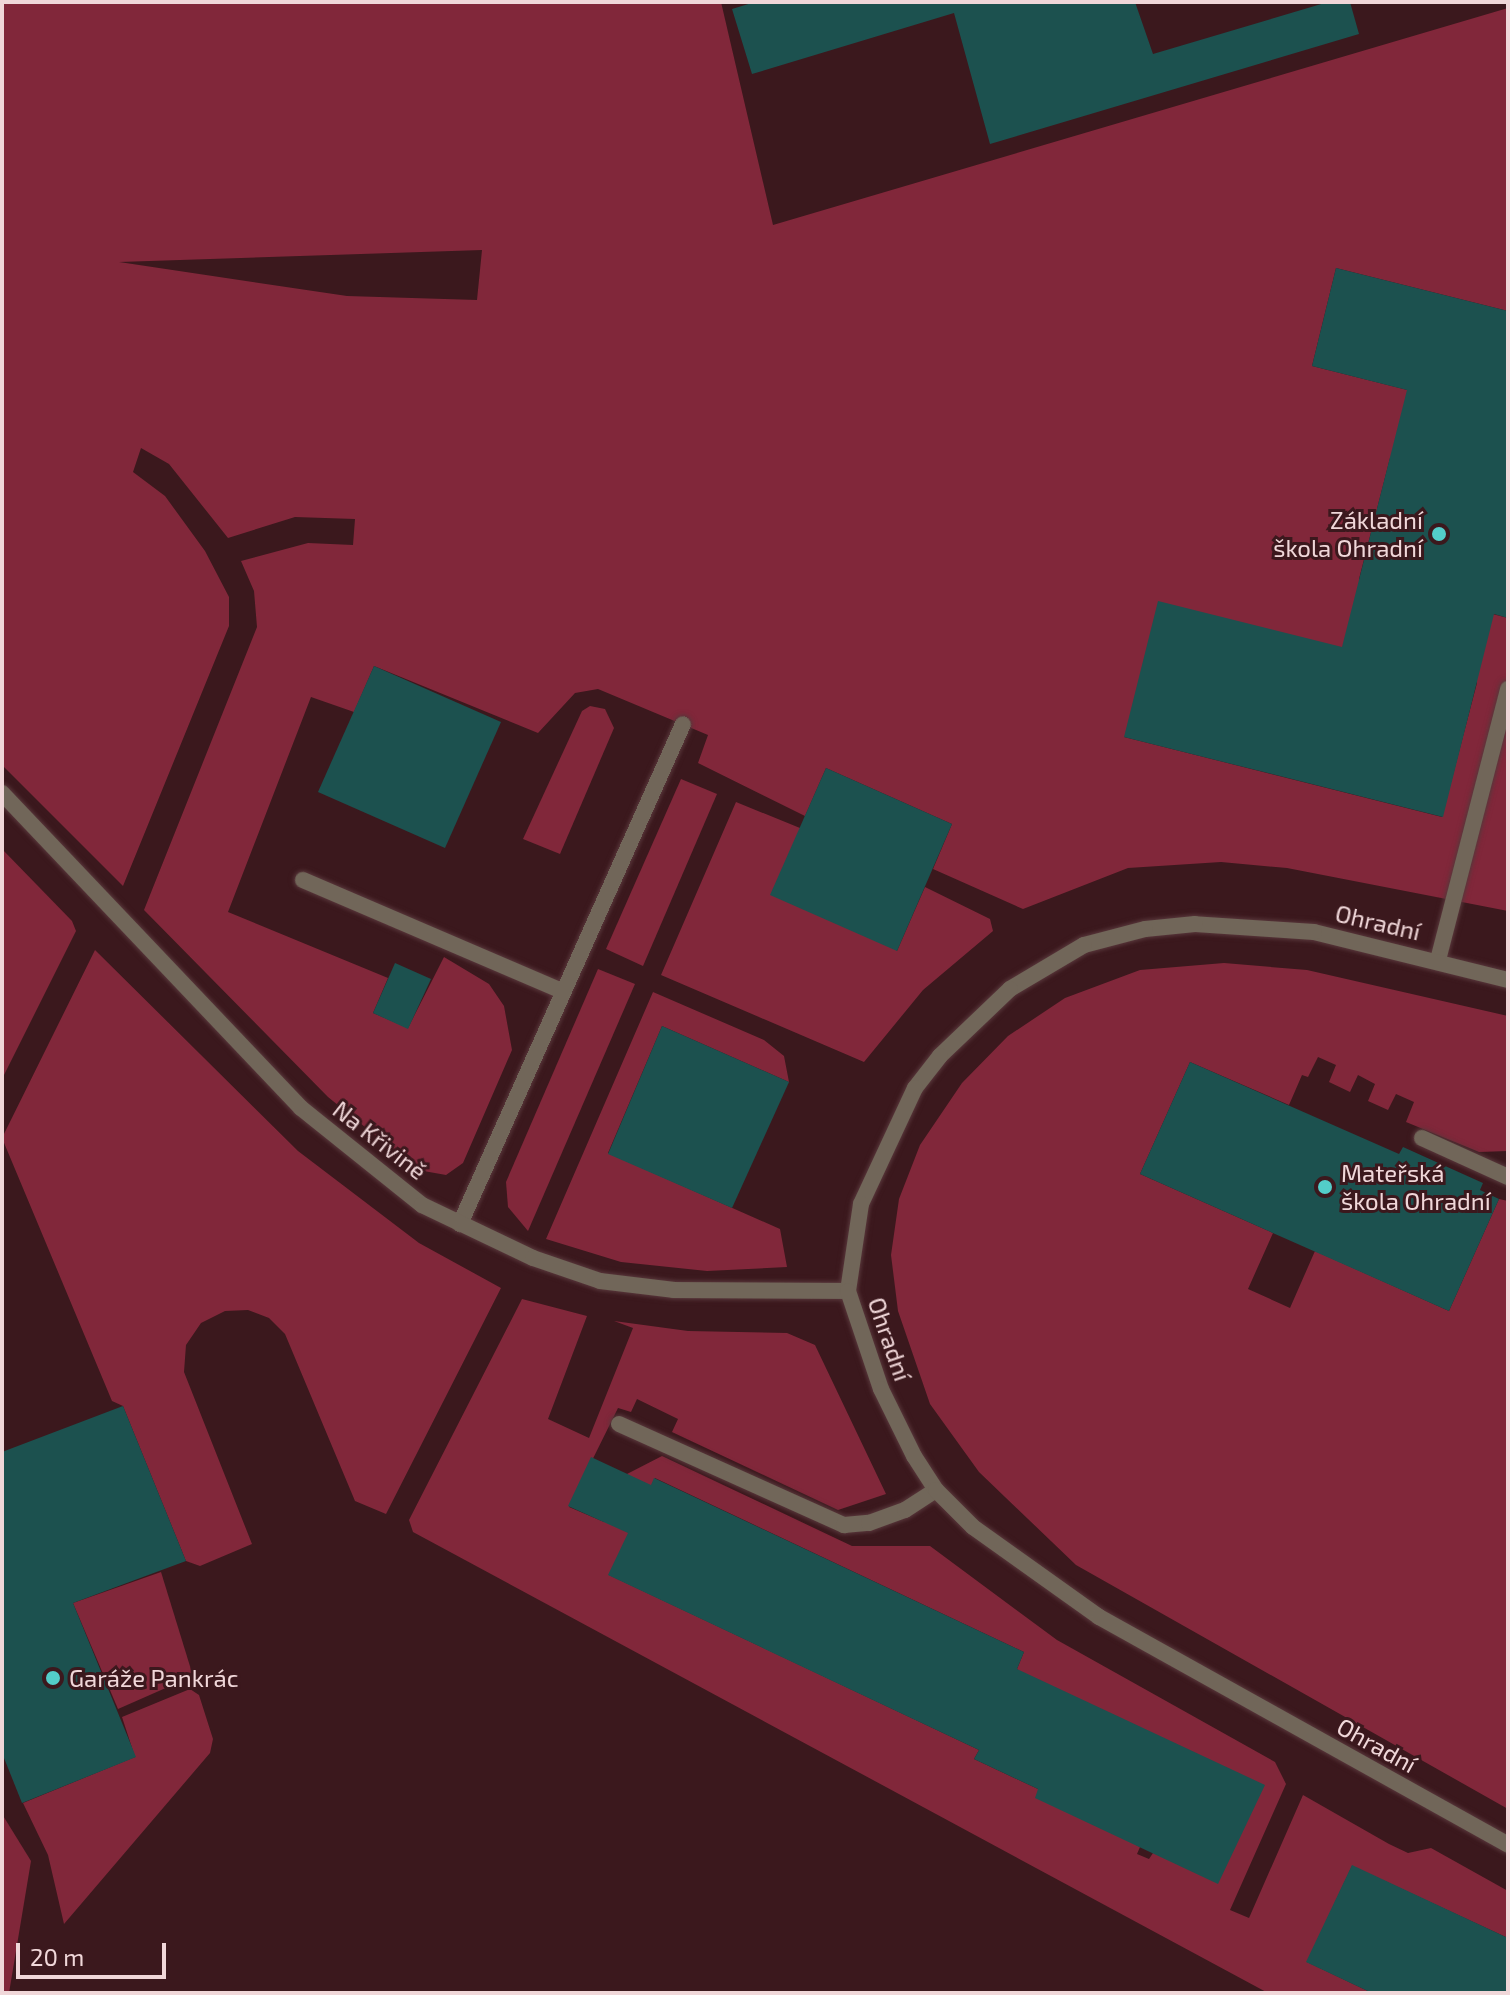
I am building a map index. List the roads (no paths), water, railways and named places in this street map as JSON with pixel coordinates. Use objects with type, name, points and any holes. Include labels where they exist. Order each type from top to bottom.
[{"type":"street","points":[[1438,960],[1508,689]]},
{"type":"street","points":[[460,1224],[683,724]]},
{"type":"street","name":"Na Křivině","points":[[2,793],[301,1108],[422,1205],[533,1258],[600,1281],[674,1290],[848,1291]]},
{"type":"street","points":[[303,880],[562,991]]},
{"type":"street","name":"Ohradní","points":[[1508,980],[1438,960],[1314,932],[1195,924],[1145,929],[1084,945],[1039,969],[970,1025],[915,1088],[861,1204],[848,1291],[881,1389],[936,1490],[1021,1566],[1099,1617],[1508,1845]]},
{"type":"street","points":[[1422,1138],[1508,1177]]},
{"type":"street","points":[[619,1424],[844,1525],[893,1514],[936,1490]]},
{"type":"place","name":"Základní škola Ohradní","points":[[1439,534]]},
{"type":"place","name":"Mateřská škola Ohradní","points":[[1325,1187]]},
{"type":"place","name":"Garáže Pankrác","points":[[53,1678]]}]
